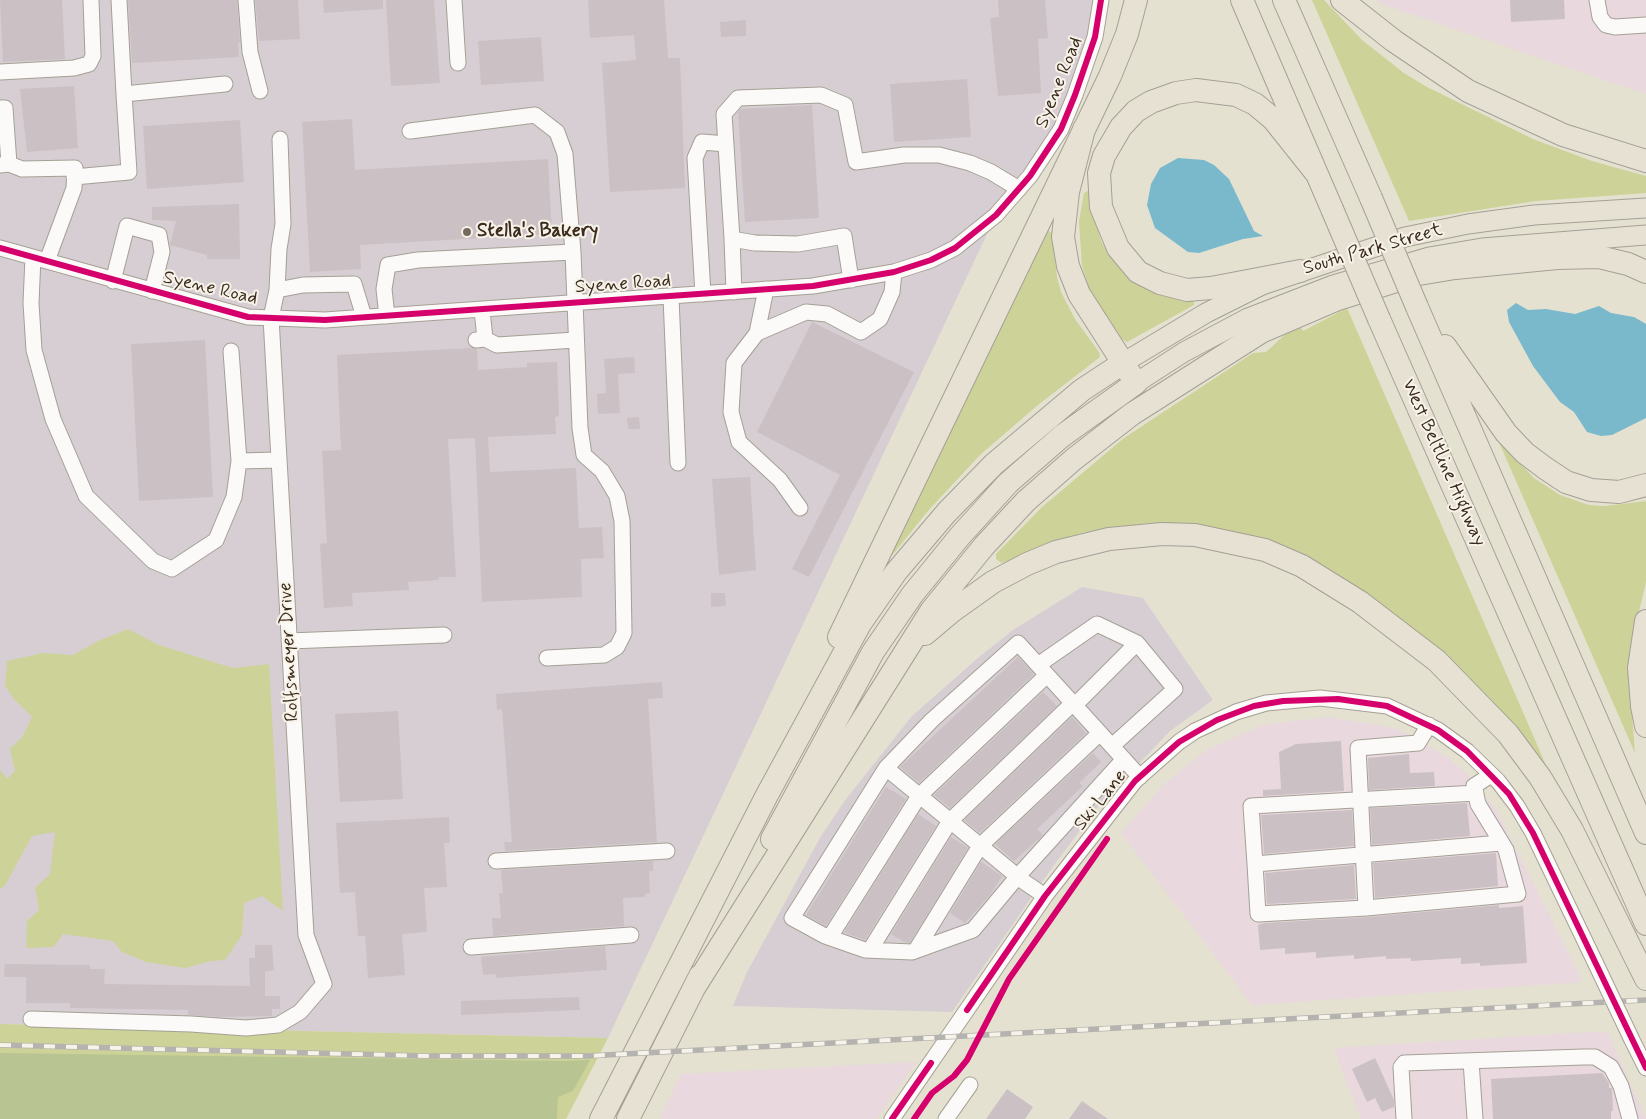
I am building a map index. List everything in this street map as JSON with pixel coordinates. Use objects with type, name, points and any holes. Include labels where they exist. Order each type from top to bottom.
[{"type":"highway","points":[[767,795],[865,580],[1084,129],[1122,47],[1136,0]]},
{"type":"highway","name":"West Beltline Highway","points":[[1242,0],[1316,173],[1646,924]]},
{"type":"highway","name":"West Beltline Highway","points":[[1284,0],[1646,833]]},
{"type":"highway","points":[[1342,0],[1411,53],[1468,91],[1563,135],[1646,161]]},
{"type":"highway","points":[[1411,53],[1450,68],[1551,116],[1646,149]]},
{"type":"highway","points":[[1300,271],[1211,288],[1187,290],[1160,283],[1138,272],[1118,248],[1101,207],[1099,173],[1104,156],[1116,134],[1136,111],[1150,102],[1176,93],[1196,90],[1236,95],[1255,104],[1273,119],[1316,173]]},
{"type":"highway","points":[[628,1119],[694,988],[834,722],[873,652],[912,595],[960,536],[1008,483],[1062,436],[1136,383],[1079,294],[1068,266],[1063,237],[1068,192],[1084,129]]},
{"type":"highway","points":[[694,988],[903,652],[931,611],[961,573],[1026,501],[1074,459],[1132,414],[1261,332],[1338,299],[1418,274],[1455,268],[1557,258],[1599,257],[1628,264],[1646,272]]},
{"type":"highway","points":[[1417,307],[1506,433],[1539,464],[1566,482],[1591,490],[1619,492],[1646,485]]},
{"type":"highway","points":[[602,1119],[767,795],[860,624],[896,572],[946,512],[994,464],[1082,390],[1122,363]]},
{"type":"highway","points":[[903,652],[951,612],[993,582],[1034,561],[1090,543],[1154,534],[1195,535],[1264,550],[1302,566],[1344,590],[1437,661],[1508,734],[1540,777],[1572,830],[1645,977]]},
{"type":"highway","points":[[1646,621],[1639,681],[1646,726]]},
{"type":"main road","name":"South Park Street","points":[[1122,363],[1206,313],[1262,285],[1405,237],[1460,225],[1534,215],[1646,208]]},
{"type":"main road","name":"South Park Street","points":[[1136,383],[1184,352],[1248,318],[1333,285],[1429,257],[1482,248],[1646,234]]},
{"type":"street","points":[[0,72],[74,68],[85,67],[89,64],[93,56],[91,0]]},
{"type":"street","points":[[74,177],[129,172],[119,0]]},
{"type":"street","points":[[246,0],[250,52],[260,91]]},
{"type":"street","points":[[454,0],[458,63]]},
{"type":"street","name":"Syene Road","points":[[0,248],[113,281],[248,316],[325,320],[766,290],[851,280],[894,272],[931,260],[956,248],[996,215],[1030,176],[1060,129],[1095,36],[1101,0]]},
{"type":"street","points":[[1598,0],[1600,17],[1606,25],[1615,28],[1646,25]]},
{"type":"street","points":[[124,94],[225,84]]},
{"type":"street","points":[[734,292],[724,114],[738,98],[821,95],[845,105],[856,162],[904,155],[939,155],[970,163],[991,172],[1019,189]]},
{"type":"street","points":[[0,108],[5,108],[4,165],[22,169],[74,168],[74,188],[40,259],[31,303],[34,350],[53,419],[86,496],[153,561],[172,569],[216,540],[234,497],[238,461],[232,351]]},
{"type":"street","points":[[410,131],[535,115],[557,132],[565,154],[573,252],[580,428],[584,455],[602,471],[617,496],[622,521],[624,633],[617,647],[604,655],[547,658]]},
{"type":"street","name":"Rolfsmeyer Drive","points":[[31,1019],[246,1028],[270,1026],[278,1024],[300,1012],[324,984],[306,934],[271,318],[277,290],[279,250],[283,224],[280,139]]},
{"type":"street","points":[[702,294],[696,158],[702,142],[726,144]]},
{"type":"street","points":[[113,281],[127,226],[159,235],[162,252],[152,291]]},
{"type":"street","points":[[732,239],[798,244],[844,236],[851,280]]},
{"type":"street","points":[[387,316],[384,289],[388,266],[418,260],[573,252]]},
{"type":"street","points":[[757,333],[806,312],[827,314],[861,332],[880,319],[892,292],[894,272]]},
{"type":"street","points":[[277,290],[303,285],[354,284],[364,317]]},
{"type":"street","points":[[766,290],[757,333],[734,362],[731,412],[739,442],[780,480],[800,508]]},
{"type":"street","points":[[671,297],[678,463]]},
{"type":"street","points":[[482,310],[480,340],[497,345],[576,340]]},
{"type":"street","points":[[238,461],[279,460]]},
{"type":"street","points":[[830,937],[919,796],[1042,670],[1097,624],[1137,643],[1174,689],[1112,746]]},
{"type":"street","points":[[289,641],[444,636]]},
{"type":"street","points":[[1124,759],[1018,876],[973,930],[916,950],[870,950],[830,937],[792,918],[886,768],[932,720],[1018,643],[1042,670],[1074,704],[1124,759],[1140,777]]},
{"type":"street","points":[[870,950],[950,821],[1137,643]]},
{"type":"street","name":"Ski Lane","points":[[892,1119],[1046,896],[1140,777],[1179,742],[1195,731],[1236,712],[1266,703],[1320,698],[1387,706],[1429,726],[1454,741],[1487,770],[1508,794],[1533,833],[1646,1068]]},
{"type":"street","points":[[1366,908],[1358,748],[1418,743],[1429,726]]},
{"type":"street","points":[[916,950],[980,846],[1100,733]]},
{"type":"street","points":[[886,768],[980,846],[1046,896]]},
{"type":"street","points":[[1476,793],[1251,806],[1258,914],[1366,908],[1518,894],[1506,850],[1478,804],[1476,793],[1474,786],[1487,770]]},
{"type":"street","points":[[1254,864],[1501,843]]},
{"type":"street","points":[[496,862],[667,850]]},
{"type":"street","points":[[471,947],[631,935]]},
{"type":"street","points":[[1404,1119],[1401,1067],[1404,1063],[1595,1057],[1611,1067],[1621,1086],[1630,1119]]},
{"type":"street","points":[[1471,1061],[1475,1119]]},
{"type":"street","points":[[946,1119],[970,1085]]},
{"type":"shaded area","points":[[0,0],[1101,0],[1061,129],[996,215],[608,1038],[0,1024]]},
{"type":"shaded area","points":[[1378,0],[1646,0],[1646,94],[1381,4]]},
{"type":"shaded area","points":[[1082,587],[1143,598],[1213,700],[1170,731],[1097,808],[1054,865],[952,1012],[733,1006],[747,972],[821,836],[846,799],[912,716],[1013,630]]},
{"type":"shaded area","points":[[1326,717],[1386,726],[1406,733],[1446,756],[1467,774],[1497,811],[1583,982],[1252,1005],[1121,833],[1165,783],[1208,749],[1263,725]]},
{"type":"shaded area","points":[[1607,1031],[1646,1119],[1361,1119],[1334,1048]]},
{"type":"shaded area","points":[[916,1062],[877,1119],[660,1119],[681,1074]]},
{"type":"green space","points":[[1312,0],[1324,0],[1362,40],[1404,73],[1427,87],[1533,139],[1592,161],[1646,176],[1646,193],[1536,201],[1409,221]]},
{"type":"green space","points":[[1091,189],[1093,216],[1102,243],[1118,265],[1139,283],[1194,301],[1194,305],[1127,342],[1120,338],[1093,300],[1082,266],[1079,221],[1084,193]]},
{"type":"green space","points":[[1045,228],[1052,233],[1057,277],[1061,292],[1075,319],[1099,352],[1100,357],[1038,405],[980,455],[928,511],[890,558],[888,555]]},
{"type":"green space","points":[[1347,308],[1549,773],[1516,729],[1264,540],[1218,528],[1148,523],[1081,533],[1002,563],[996,559],[996,554],[1042,507],[1124,438],[1253,353],[1266,352],[1292,328],[1300,325],[1303,331]]},
{"type":"green space","points":[[1498,440],[1534,478],[1560,495],[1589,505],[1605,506],[1646,501],[1646,582],[1635,629],[1631,701],[1635,753]]},
{"type":"green space","points":[[128,629],[159,645],[233,668],[269,664],[283,911],[262,896],[244,903],[242,935],[225,960],[211,961],[185,968],[146,962],[122,952],[113,941],[63,934],[54,947],[26,948],[27,921],[39,910],[35,888],[50,874],[55,832],[32,836],[4,887],[0,888],[0,770],[7,779],[15,771],[10,749],[23,736],[32,717],[14,699],[5,686],[7,661],[43,653],[73,655],[98,641]]},
{"type":"green space","points":[[0,1024],[608,1038],[566,1119],[0,1119]]},
{"type":"green space","points":[[0,1053],[590,1060],[573,1091],[558,1097],[557,1119],[0,1119]]},
{"type":"water","points":[[1178,158],[1204,160],[1214,165],[1229,179],[1254,231],[1263,236],[1243,239],[1199,253],[1188,252],[1155,228],[1147,205],[1151,184],[1160,168]]},
{"type":"water","points":[[1516,303],[1528,310],[1546,309],[1575,314],[1599,306],[1611,313],[1634,317],[1646,324],[1646,418],[1612,435],[1601,436],[1587,432],[1574,412],[1560,402],[1533,366],[1509,322],[1507,310]]},
{"type":"building","points":[[0,0],[62,0],[65,59],[3,62]]},
{"type":"building","points":[[128,0],[237,0],[240,42],[238,43],[239,57],[132,63]]},
{"type":"building","points":[[255,0],[298,0],[300,39],[259,41]]},
{"type":"building","points":[[323,0],[383,0],[383,9],[324,13]]},
{"type":"building","points":[[386,0],[434,0],[440,83],[391,86]]},
{"type":"building","points":[[588,0],[664,0],[668,58],[680,58],[685,188],[610,192],[602,63],[636,60],[634,35],[590,38]]},
{"type":"building","points":[[998,0],[1045,0],[1048,38],[1038,39],[1041,93],[998,96],[990,18],[999,17]]},
{"type":"building","points":[[1510,0],[1564,0],[1565,19],[1511,22]]},
{"type":"building","points":[[746,20],[746,36],[721,37],[720,22]]},
{"type":"building","points":[[541,37],[544,81],[481,85],[478,41]]},
{"type":"building","points":[[967,79],[971,137],[894,142],[890,84]]},
{"type":"building","points":[[74,86],[78,148],[27,152],[20,89]]},
{"type":"building","points":[[812,105],[819,218],[745,222],[738,112],[741,109]]},
{"type":"building","points":[[352,119],[355,170],[548,159],[552,234],[360,245],[361,269],[310,272],[302,122]]},
{"type":"building","points":[[240,120],[244,182],[147,189],[143,126]]},
{"type":"building","points":[[239,204],[240,259],[207,259],[207,255],[170,245],[176,221],[152,220],[152,207]]},
{"type":"building","points":[[812,322],[914,372],[809,577],[792,569],[840,475],[757,432]]},
{"type":"building","points":[[205,340],[213,497],[139,501],[131,344]]},
{"type":"building","points":[[477,349],[478,370],[527,367],[527,363],[557,362],[559,416],[555,417],[556,434],[488,437],[490,472],[576,468],[579,528],[602,527],[604,558],[581,559],[582,597],[482,602],[475,438],[448,439],[456,577],[439,577],[439,580],[408,582],[409,590],[352,593],[353,606],[324,608],[320,544],[327,543],[322,451],[341,450],[337,355]]},
{"type":"building","points":[[634,357],[635,373],[618,374],[620,413],[598,414],[597,394],[606,393],[604,359]]},
{"type":"building","points":[[639,417],[640,429],[628,429],[627,418]]},
{"type":"building","points":[[750,477],[756,570],[719,575],[712,479]]},
{"type":"building","points":[[711,593],[725,593],[726,606],[711,607]]},
{"type":"building","points":[[1018,657],[1034,674],[919,783],[900,767]]},
{"type":"building","points":[[662,682],[663,698],[648,699],[657,842],[505,851],[504,842],[512,842],[502,709],[497,710],[496,694]]},
{"type":"building","points":[[1043,692],[1057,706],[950,808],[934,795]]},
{"type":"building","points":[[398,711],[403,799],[340,802],[335,714]]},
{"type":"building","points":[[1072,717],[1086,733],[980,833],[964,820]]},
{"type":"building","points":[[1341,741],[1344,791],[1263,796],[1263,790],[1281,789],[1279,752],[1296,744]]},
{"type":"building","points":[[1093,753],[1101,762],[1079,783],[1083,786],[1037,829],[1043,835],[1014,861],[995,844]]},
{"type":"building","points":[[1409,754],[1410,773],[1434,772],[1435,786],[1369,790],[1368,758]]},
{"type":"building","points":[[886,787],[906,799],[826,926],[806,915]]},
{"type":"building","points":[[1467,803],[1470,836],[1372,845],[1370,808]]},
{"type":"building","points":[[1352,810],[1354,846],[1264,854],[1261,815]]},
{"type":"building","points":[[918,814],[936,826],[865,940],[844,932]]},
{"type":"building","points":[[449,817],[450,843],[444,843],[447,887],[424,888],[427,932],[402,934],[405,975],[368,978],[365,936],[358,936],[355,892],[340,893],[336,823]]},
{"type":"building","points":[[951,837],[968,848],[910,943],[904,942],[891,934]]},
{"type":"building","points":[[1496,853],[1498,886],[1375,898],[1373,863]]},
{"type":"building","points":[[653,861],[653,871],[649,871],[650,893],[645,894],[645,897],[623,898],[624,926],[493,936],[492,918],[501,918],[499,893],[503,893],[501,870]]},
{"type":"building","points":[[981,862],[1002,876],[990,895],[965,923],[950,913]]},
{"type":"building","points":[[1354,865],[1356,899],[1267,904],[1265,873]]},
{"type":"building","points":[[1499,905],[1499,908],[1523,906],[1527,963],[1480,966],[1480,963],[1461,964],[1461,958],[1411,961],[1411,958],[1386,959],[1386,956],[1354,959],[1354,955],[1316,958],[1316,952],[1285,954],[1285,948],[1260,950],[1258,925],[1264,923],[1367,917]]},
{"type":"building","points":[[255,945],[272,945],[274,970],[265,972],[265,996],[280,996],[280,1009],[272,1009],[272,1016],[219,1017],[188,1015],[188,1010],[70,1008],[70,1003],[26,1003],[26,977],[4,977],[5,964],[90,965],[90,969],[105,969],[104,984],[250,986],[249,958],[255,958]]},
{"type":"building","points":[[605,946],[607,970],[496,978],[496,974],[483,975],[481,957]]},
{"type":"building","points":[[579,997],[580,1010],[461,1015],[461,1001]]},
{"type":"building","points":[[1375,1058],[1394,1100],[1394,1107],[1382,1112],[1375,1098],[1367,1102],[1352,1069]]},
{"type":"building","points":[[1602,1073],[1609,1083],[1609,1088],[1612,1088],[1613,1111],[1611,1111],[1611,1119],[1493,1119],[1491,1079]]},
{"type":"building","points":[[1007,1089],[1033,1107],[1025,1119],[986,1119]]},
{"type":"building","points":[[1082,1101],[1108,1119],[1069,1119]]},
{"type":"railway","points":[[0,1045],[429,1056],[587,1056],[1646,1000]]},
{"type":"cycle path","points":[[0,248],[248,317],[325,320],[813,286],[894,272],[931,260],[955,248],[996,215],[1030,176],[1061,129],[1075,95],[1095,37],[1101,0]]},
{"type":"cycle path","points":[[967,1010],[1045,896],[1135,781],[1179,742],[1217,720],[1254,706],[1283,701],[1338,699],[1387,706],[1438,730],[1467,751],[1509,794],[1533,833],[1646,1068]]},
{"type":"cycle path","points":[[914,1119],[932,1093],[954,1076],[967,1060],[1009,979],[1107,839]]},
{"type":"cycle path","points":[[892,1119],[931,1063]]},
{"type":"place","name":"Stella's Bakery","points":[[467,232]]}]
